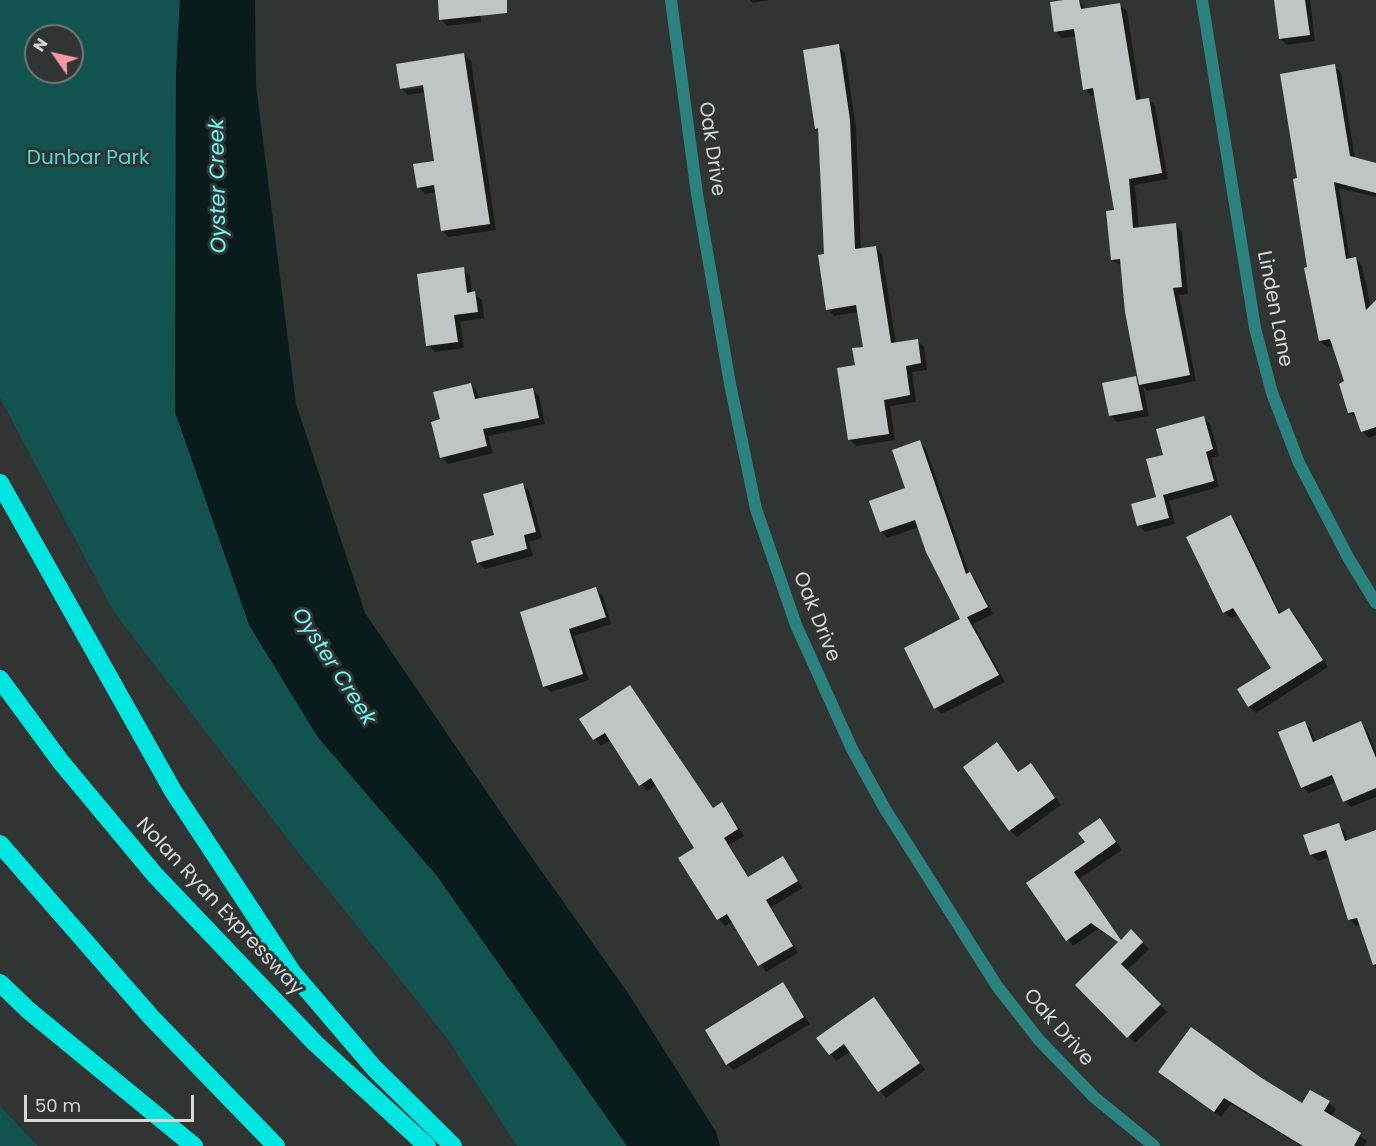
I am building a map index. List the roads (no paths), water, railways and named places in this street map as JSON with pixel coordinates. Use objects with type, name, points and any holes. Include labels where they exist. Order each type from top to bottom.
[{"type":"highway","points":[[0,483],[173,791],[292,972],[374,1068],[453,1146]]},
{"type":"highway","name":"Nolan Ryan Expressway","points":[[0,679],[61,762],[155,875],[315,1043],[427,1146]]},
{"type":"highway","points":[[0,844],[151,1017],[276,1146]]},
{"type":"highway","points":[[0,983],[28,1010],[194,1146]]},
{"type":"street","name":"Oak Drive","points":[[671,0],[697,194],[732,396],[756,509],[796,625],[852,749],[885,809],[997,986],[1039,1040],[1086,1089],[1154,1146]]},
{"type":"street","name":"Linden Lane","points":[[1202,0],[1256,328],[1272,393],[1299,463],[1349,560],[1376,603]]},
{"type":"water","name":"Oyster Creek","points":[[180,0],[255,0],[256,85],[296,404],[365,613],[518,838],[628,993],[716,1132],[720,1146],[627,1146],[437,876],[317,736],[249,625],[175,412],[176,73]]},
{"type":"park label","name":"Dunbar Park","points":[[88,159]]}]
